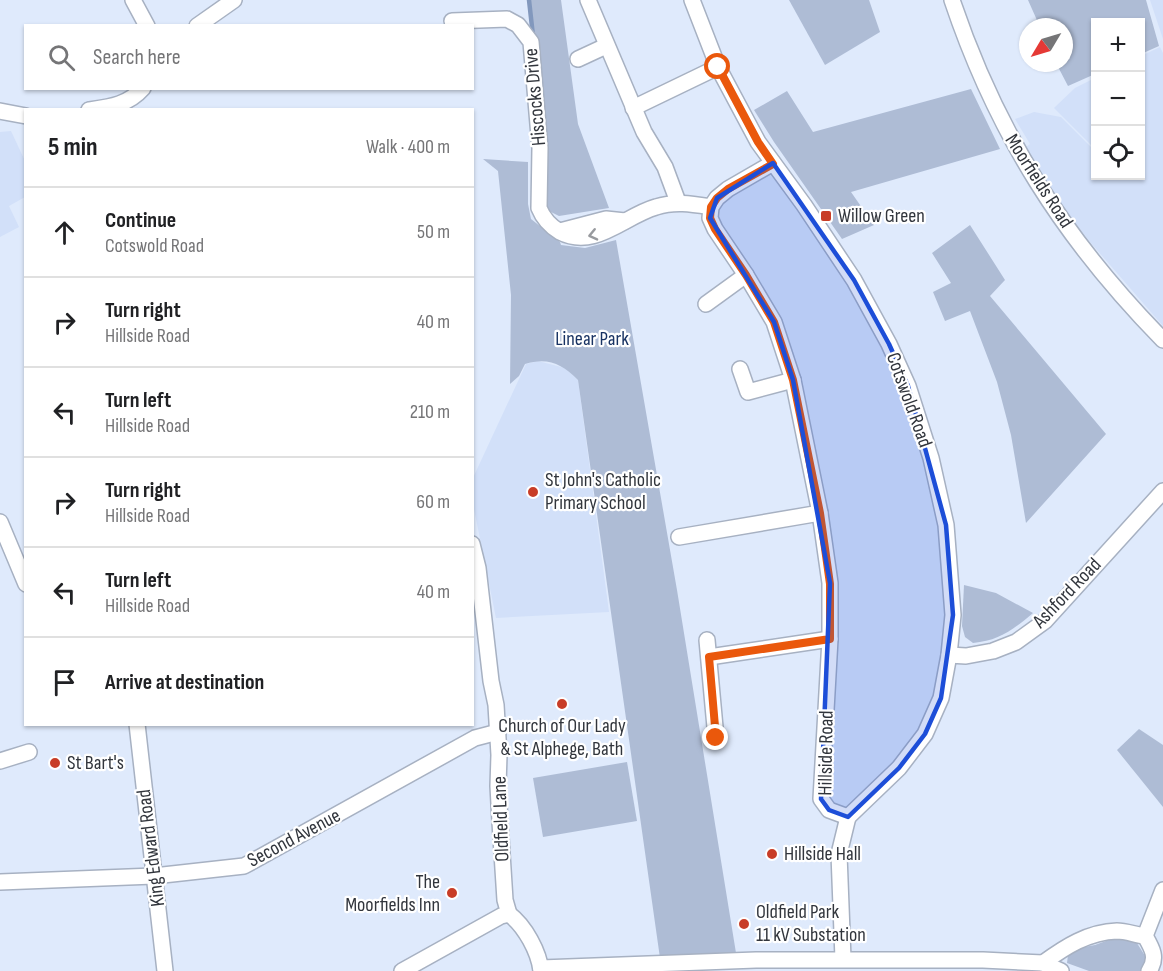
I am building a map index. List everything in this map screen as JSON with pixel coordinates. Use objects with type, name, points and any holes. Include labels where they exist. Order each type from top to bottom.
[{"type":"street","points":[[133,0],[146,24]]},
{"type":"street","points":[[200,24],[234,0]]},
{"type":"street","points":[[588,0],[633,108],[665,167],[678,202]]},
{"type":"street","name":"Cotswold Road","points":[[692,0],[718,67],[758,142],[854,280],[889,344],[908,386],[931,459],[946,525],[952,615],[949,655],[941,698],[925,734],[899,768],[848,817]]},
{"type":"street","name":"Moorfields Road","points":[[952,0],[967,44],[1000,119],[1035,180],[1102,273],[1163,340]]},
{"type":"street","name":"Hiscocks Drive","points":[[452,21],[507,19],[518,25],[531,42],[540,148],[539,208],[546,221],[560,231],[578,238],[608,231],[655,207],[678,202],[711,207]]},
{"type":"street","points":[[578,59],[606,46]]},
{"type":"street","points":[[633,108],[718,67]]},
{"type":"street","points":[[119,108],[141,90]]},
{"type":"street","points":[[0,111],[24,116]]},
{"type":"street","points":[[711,207],[717,198],[728,189],[773,164]]},
{"type":"street","name":"Hillside Road","points":[[711,207],[710,218],[715,229],[774,322],[793,380],[820,513],[830,584],[830,639],[821,799],[829,810],[848,817],[840,854],[843,959]]},
{"type":"street","points":[[706,304],[746,275]]},
{"type":"street","points":[[740,369],[748,392],[793,380]]},
{"type":"street","name":"Ashford Road","points":[[949,655],[966,656],[993,651],[1016,642],[1045,621],[1163,491]]},
{"type":"street","points":[[679,537],[820,513]]},
{"type":"street","points":[[0,522],[24,579]]},
{"type":"street","name":"Oldfield Lane","points":[[474,556],[483,608],[498,732],[505,900],[513,917]]},
{"type":"street","points":[[709,657],[830,639]]},
{"type":"street","points":[[707,640],[716,738]]},
{"type":"street","name":"King Edward Road","points":[[137,726],[165,971]]},
{"type":"street","name":"Second Avenue","points":[[0,882],[154,876],[244,866],[475,738],[498,732]]},
{"type":"street","points":[[0,761],[29,752]]},
{"type":"street","points":[[1145,936],[1163,890]]},
{"type":"street","points":[[402,971],[501,916],[513,917],[534,949],[541,969],[756,960],[843,959],[1043,963],[1061,971]]},
{"type":"street","points":[[1043,963],[1069,944],[1099,934],[1118,931],[1145,936],[1153,950],[1153,965],[1149,971]]},
{"type":"highlighted area","points":[[773,163],[854,280],[889,344],[908,386],[946,525],[953,615],[941,698],[925,734],[899,768],[848,817],[829,810],[821,799],[830,583],[793,380],[774,322],[710,218],[717,198]]},
{"type":"shaded area","points":[[1150,0],[1163,0],[1163,39]]},
{"type":"shaded area","points":[[1160,47],[1163,53],[1163,326],[1090,242],[1056,198],[1026,147],[1030,144],[1015,119],[1034,112],[1061,117],[1091,147],[1091,180],[1145,180],[1145,54]]},
{"type":"shaded area","points":[[1091,80],[1091,145],[1054,108],[1075,88]]},
{"type":"shaded area","points":[[11,131],[24,159],[24,198],[9,206],[19,227],[0,237],[0,132]]},
{"type":"shaded area","name":"St John's Catholic Primary School","points":[[538,361],[565,368],[578,380],[609,612],[496,618],[474,509],[474,476],[526,364]]},
{"type":"green space","points":[[529,0],[561,0],[578,124],[609,208],[559,216],[543,208],[544,97]]},
{"type":"green space","points":[[789,0],[869,0],[880,32],[825,65]]},
{"type":"green space","points":[[1028,0],[1146,0],[1159,46],[1145,52],[1145,18],[1091,18],[1091,76],[1068,86],[1061,72],[1073,72],[1073,18],[1036,18]]},
{"type":"green space","points":[[971,89],[1000,149],[851,192],[874,225],[842,239],[754,110],[787,91],[813,132]]},
{"type":"green space","name":"Linear Park","points":[[483,159],[528,162],[528,204],[531,219],[561,245],[585,248],[616,240],[677,590],[736,953],[660,958],[578,380],[560,366],[541,361],[525,364],[519,376],[510,384],[511,295],[498,171]]},
{"type":"green space","points":[[970,225],[1005,280],[990,296],[1106,434],[1026,523],[1011,435],[997,382],[970,311],[945,321],[933,292],[951,283],[932,253]]},
{"type":"green space","points":[[964,585],[996,593],[1033,613],[1006,633],[991,640],[973,643],[965,637],[962,626]]},
{"type":"green space","points":[[1139,729],[1163,745],[1163,807],[1117,750]]},
{"type":"green space","points":[[627,762],[637,821],[543,837],[533,778]]},
{"type":"green space","points":[[1117,937],[1135,940],[1147,959],[1159,971],[1089,971],[1067,963],[1068,955],[1073,949],[1095,945]]},
{"type":"waterway","points":[[529,0],[533,36]]},
{"type":"place","name":"Willow Green","points":[[826,216]]},
{"type":"place","name":"St John's Catholic Primary School","points":[[533,492]]},
{"type":"place","name":"Church of Our Lady & St Alphege, Bath","points":[[562,704]]},
{"type":"place","name":"St Bart's","points":[[55,763]]},
{"type":"place","name":"Hillside Hall","points":[[772,854]]},
{"type":"place","name":"The Moorfields Inn","points":[[452,893]]},
{"type":"place","name":"Oldfield Park 11 kV Substation","points":[[744,924]]},
{"type":"route","points":[[716,738],[709,657],[830,639],[830,584],[820,513],[793,380],[774,322],[710,218],[711,207],[717,198],[728,189],[773,164],[758,142],[718,67]]}]
